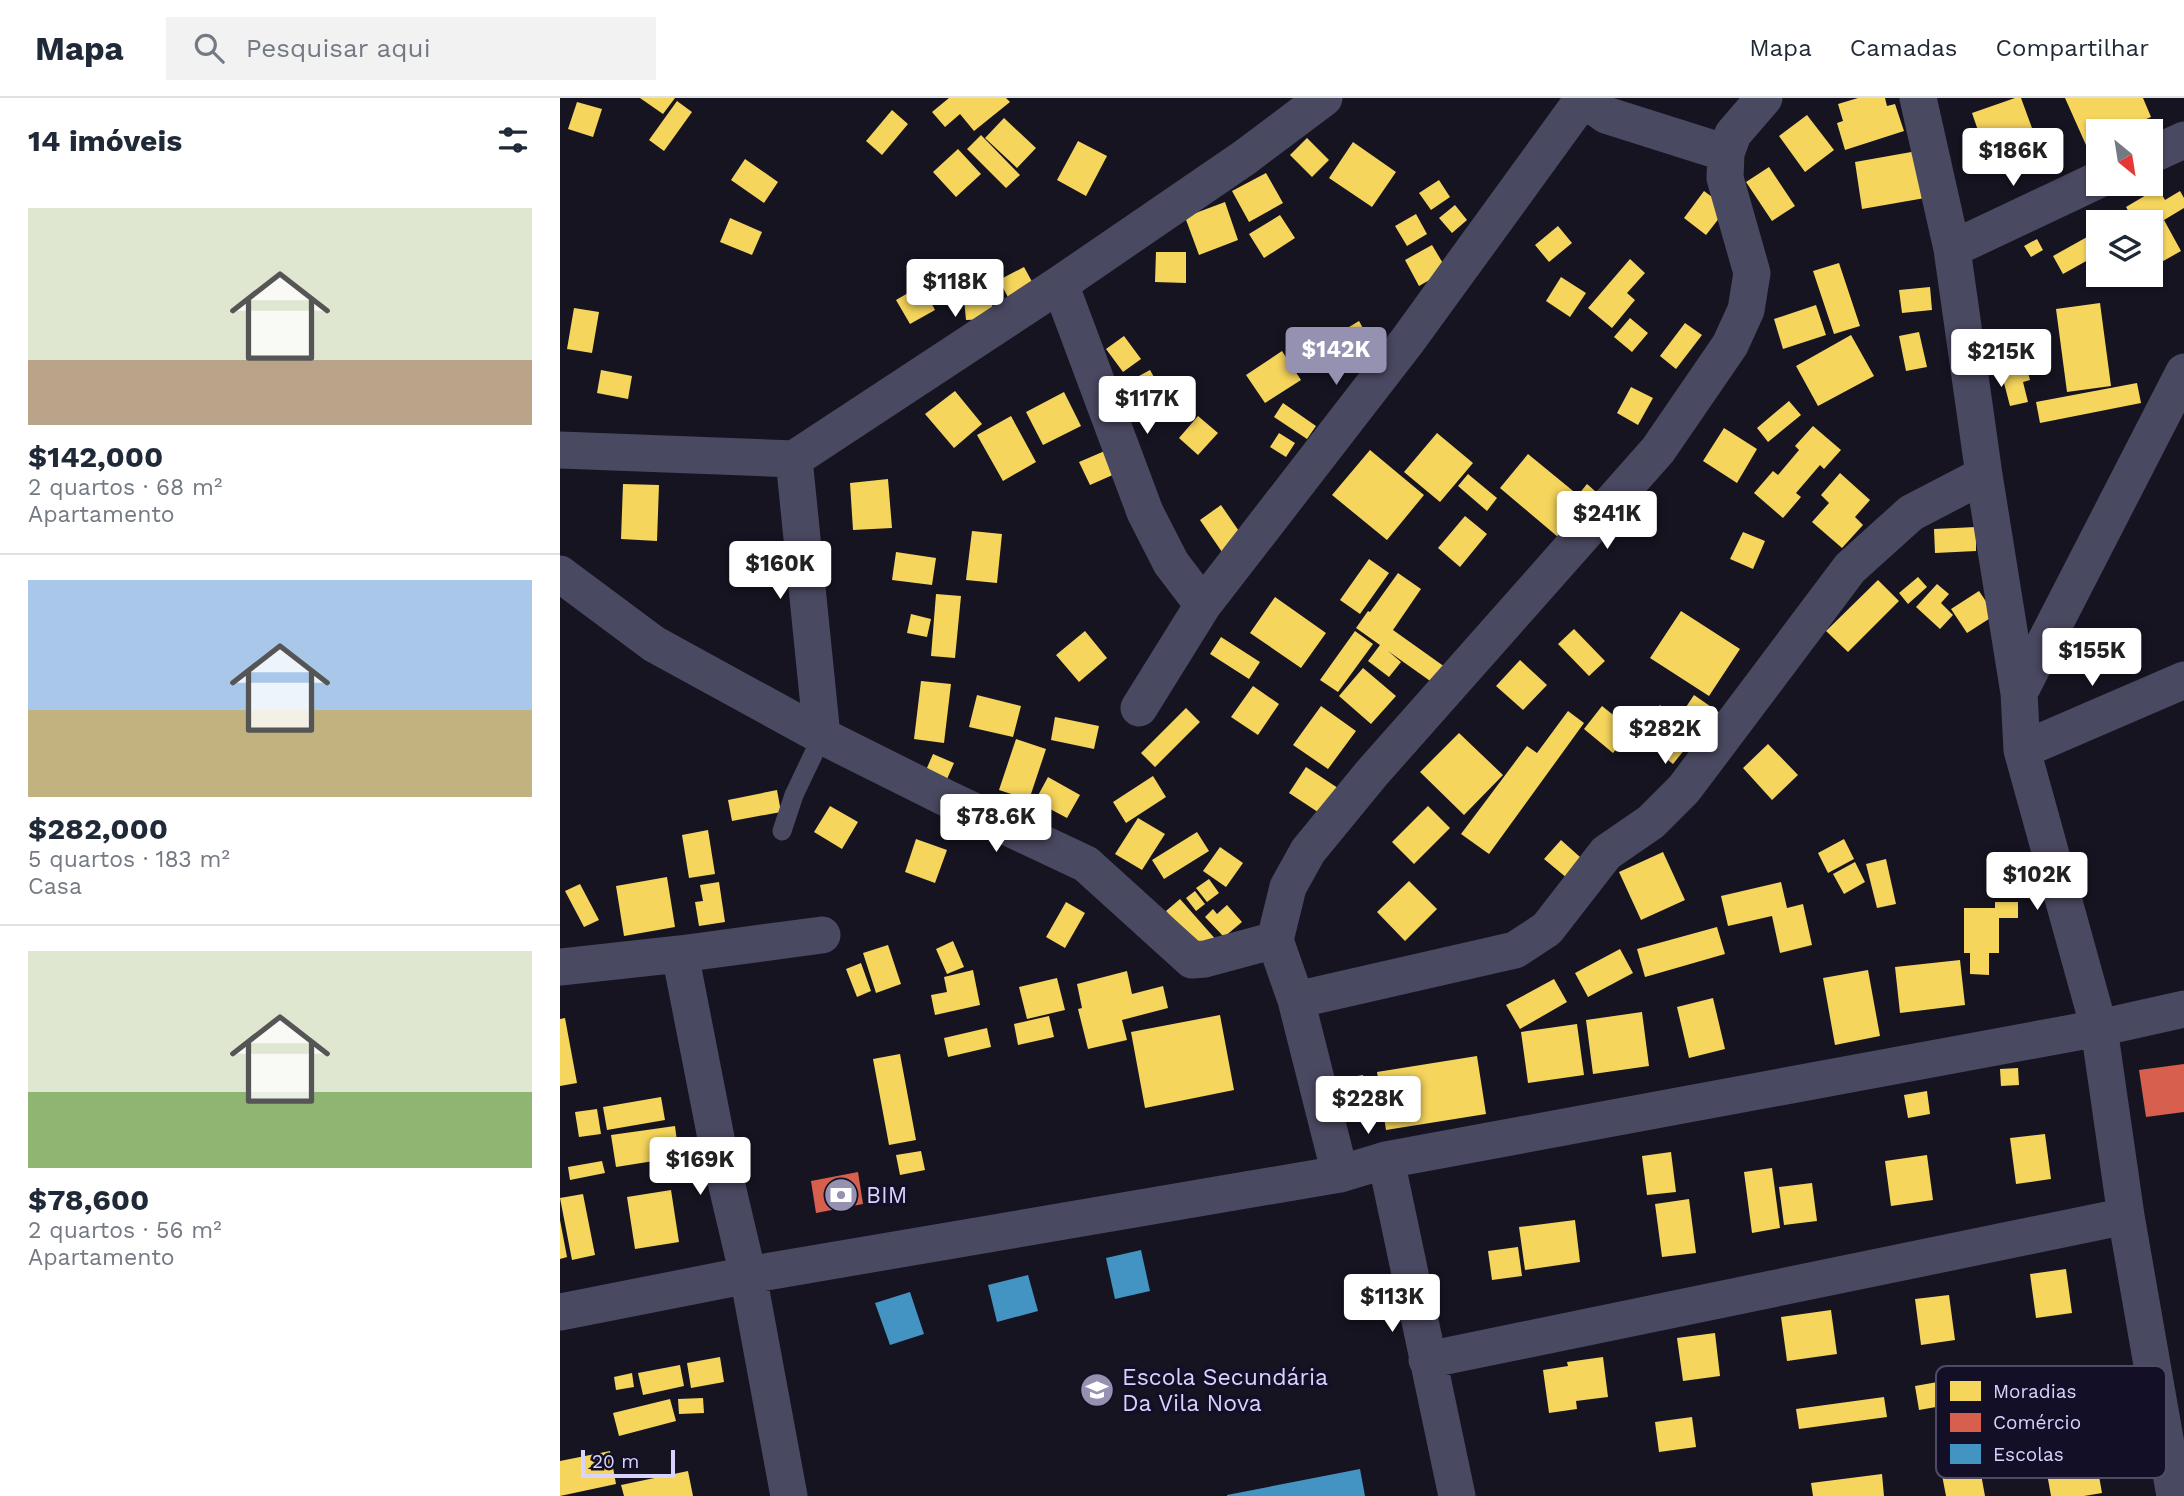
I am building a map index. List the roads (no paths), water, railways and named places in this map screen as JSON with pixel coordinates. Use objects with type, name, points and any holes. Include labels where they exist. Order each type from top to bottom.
[{"type":"street","points":[[560,450],[794,459],[1060,284],[1244,158],[1324,98]]},
{"type":"street","points":[[1340,1174],[1296,1000],[1275,940],[1288,887],[1308,851],[1381,762],[1658,450],[1730,345],[1746,310],[1752,273],[1725,178],[1726,153],[1733,134],[1764,98]]},
{"type":"street","points":[[1918,98],[1952,249],[2019,693],[2022,750],[2099,1028],[2126,1216],[2152,1366]]},
{"type":"street","points":[[1139,708],[1203,605],[1408,340],[1583,99],[1606,115],[1726,153]]},
{"type":"street","points":[[2163,150],[2184,140]]},
{"type":"street","points":[[1952,249],[2086,186]]},
{"type":"street","points":[[1060,284],[1145,512],[1171,563],[1203,605]]},
{"type":"street","points":[[2019,693],[2184,372]]},
{"type":"street","points":[[794,459],[822,736]]},
{"type":"street","points":[[1296,1000],[1515,950],[1547,929],[1606,853],[1651,821],[1684,789],[1850,568],[1911,513],[1984,475]]},
{"type":"street","points":[[560,574],[654,644],[822,736],[1086,864],[1192,960],[1275,940]]},
{"type":"street","points":[[2022,750],[2184,680]]},
{"type":"street","points":[[560,967],[751,946],[822,935]]},
{"type":"street","points":[[680,954],[718,1148],[748,1275],[789,1496]]},
{"type":"street","points":[[560,1312],[748,1275],[1340,1174],[1386,1160],[2099,1028],[2182,1001]]},
{"type":"street","points":[[1386,1160],[1457,1496]]},
{"type":"street","points":[[1427,1360],[2126,1216]]},
{"type":"street","points":[[2166,1445],[2175,1496]]},
{"type":"lane","points":[[782,831],[794,795],[822,736]]},
{"type":"place","name":"BIM","points":[[841,1195]]},
{"type":"place","name":"Escola Secundária Da Vila Nova","points":[[1097,1390]]}]
